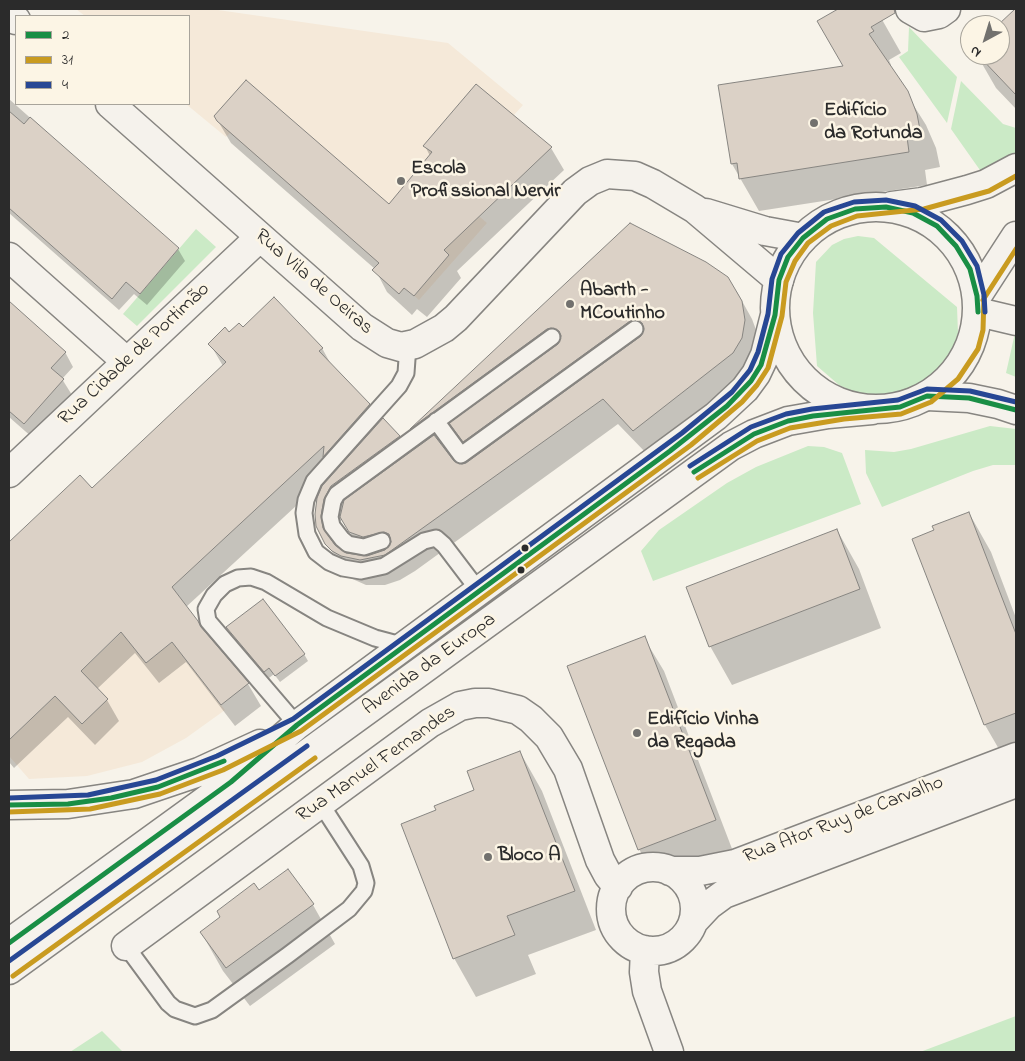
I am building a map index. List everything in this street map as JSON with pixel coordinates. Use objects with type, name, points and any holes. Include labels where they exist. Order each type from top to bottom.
[{"type":"street","points":[[910,9],[924,17],[939,14],[946,9]]},
{"type":"street","name":"Rua Vila de Oeiras","points":[[111,105],[374,337],[401,347],[408,345]]},
{"type":"street","points":[[872,410],[845,404],[822,394],[804,379],[789,360],[779,338],[775,315],[779,280],[788,257],[802,238],[826,219],[848,211],[922,202],[967,190],[986,184],[1016,168]]},
{"type":"street","points":[[408,345],[429,338],[456,318],[574,192],[590,181],[607,174],[634,176],[653,184],[695,209],[779,280]]},
{"type":"street","points":[[886,207],[912,213],[937,226],[956,246],[970,269],[977,304],[971,346],[953,374],[927,396]]},
{"type":"street","points":[[695,209],[765,230],[802,238]]},
{"type":"street","points":[[977,304],[1016,236]]},
{"type":"street","name":"Rua Cidade de Portimão","points":[[9,473],[260,237]]},
{"type":"street","points":[[9,257],[127,362]]},
{"type":"street","points":[[977,304],[1016,321]]},
{"type":"street","name":"Avenida da Europa","points":[[9,943],[231,782],[297,724],[687,439],[737,397],[751,381],[760,365],[775,315]]},
{"type":"street","points":[[927,396],[970,398],[1016,410]]},
{"type":"street","name":"Avenida da Europa","points":[[9,970],[731,446],[754,434],[788,421],[835,412],[900,407],[927,396]]},
{"type":"street","name":"Rua Manuel Fernandes","points":[[126,946],[447,712],[460,706],[475,703],[503,706],[518,710],[532,718],[542,728],[556,747],[570,775],[600,860],[618,887]]},
{"type":"street","points":[[9,805],[89,802],[158,787],[220,763],[297,724]]},
{"type":"street","name":"Rua Ator Ruy de Carvalho","points":[[670,871],[700,871],[735,864],[1016,756]]},
{"type":"street","name":"Rua Ator Ruy de Carvalho","points":[[694,921],[709,905],[730,891],[1016,783]]},
{"type":"street","points":[[659,868],[670,871],[688,886],[695,909],[694,921],[684,937],[670,948],[658,951],[645,950],[628,942],[615,927],[612,907],[618,887],[625,878],[635,872],[659,868]]},
{"type":"street","points":[[645,950],[646,986],[669,1052]]},
{"type":"lane","points":[[436,421],[461,456],[636,330]]},
{"type":"lane","points":[[382,542],[364,547],[348,544],[332,526],[331,509],[333,501],[343,488],[552,337]]},
{"type":"lane","points":[[408,345],[406,373],[400,386],[314,481],[306,500],[304,513],[307,534],[316,552],[329,562],[343,568],[362,571],[384,566],[424,541],[436,538],[444,545],[479,591]]},
{"type":"lane","points":[[297,724],[208,621],[206,609],[214,595],[226,584],[238,578],[251,577],[258,579],[327,618],[375,638],[405,646]]},
{"type":"lane","points":[[126,946],[168,1003],[175,1009],[195,1016],[212,1010],[288,955],[349,909],[364,891],[366,883],[366,875],[361,866],[320,804]]},
{"type":"shaded area","name":"Escola Profissional Nervir","points":[[76,9],[211,9],[448,43],[523,105],[514,115],[552,147],[479,216],[487,223],[419,300],[405,288],[399,294],[379,263],[230,133],[226,137],[187,105],[190,105],[190,15],[84,15]]},
{"type":"shaded area","points":[[122,632],[146,662],[173,642],[225,710],[186,738],[142,762],[87,776],[29,779],[9,756],[9,740]]},
{"type":"green space","points":[[909,27],[957,77],[947,123],[899,57],[908,51]]},
{"type":"green space","points":[[961,81],[1003,124],[1016,128],[1016,156],[982,173],[951,129]]},
{"type":"green space","points":[[196,229],[216,247],[137,326],[123,314]]},
{"type":"green space","points":[[858,236],[874,238],[957,307],[958,333],[951,353],[938,370],[921,384],[902,393],[880,396],[859,394],[839,385],[817,366],[813,313],[816,262],[832,245],[844,239]]},
{"type":"green space","points":[[1016,333],[1016,377],[1006,373]]},
{"type":"green space","points":[[990,426],[1016,429],[1016,465],[993,465],[973,471],[882,507],[866,473],[865,450],[894,452],[911,449]]},
{"type":"green space","points":[[808,446],[824,447],[842,453],[861,504],[653,581],[641,551],[659,530],[727,483],[756,467]]},
{"type":"green space","points":[[1016,1016],[1016,1052],[920,1052]]},
{"type":"green space","points":[[102,1031],[123,1052],[70,1052]]},
{"type":"building","name":"Edifício da Rotunda","points":[[838,9],[894,9],[895,13],[871,27],[874,31],[869,34],[908,91],[917,114],[921,135],[907,137],[909,152],[739,179],[737,163],[731,164],[718,85],[843,66],[817,21]]},
{"type":"building","points":[[1016,9],[1016,95],[988,65],[1010,65],[1009,15]]},
{"type":"building","points":[[246,80],[389,204],[432,152],[423,146],[476,84],[552,147],[444,250],[449,255],[414,296],[404,288],[399,294],[372,270],[379,263],[217,121],[214,116]]},
{"type":"building","points":[[9,111],[24,124],[30,117],[179,248],[140,294],[126,282],[112,299],[9,208]]},
{"type":"building","points":[[630,223],[706,262],[728,277],[742,301],[745,320],[742,338],[733,353],[633,431],[603,399],[385,555],[360,560],[341,556],[332,551],[325,544],[316,526],[317,498],[322,486],[383,418],[400,436],[331,486],[324,499],[321,516],[323,528],[335,545],[346,553],[367,556],[385,550],[391,542],[389,534],[384,532],[363,537],[349,532],[340,517],[344,500],[434,435],[454,461],[462,464],[466,463],[641,336],[644,329],[642,323],[635,320],[630,321],[463,442],[449,423],[558,344],[561,336],[559,331],[551,328],[547,329],[410,429]]},
{"type":"building","points":[[274,297],[323,348],[319,351],[370,404],[323,457],[324,446],[172,587],[201,627],[249,683],[221,705],[172,642],[146,663],[121,632],[81,671],[108,699],[82,724],[55,696],[9,740],[9,542],[80,475],[92,488],[226,362],[208,344],[225,327],[229,332],[239,323],[243,327]]},
{"type":"building","points":[[9,301],[66,352],[51,368],[64,379],[24,424],[9,411]]},
{"type":"building","points":[[969,512],[1016,634],[1016,713],[984,725],[912,539],[934,530],[932,526]]},
{"type":"building","points":[[837,529],[860,589],[709,647],[686,587]]},
{"type":"building","points":[[263,599],[305,654],[275,676],[269,668],[264,672],[226,627]]},
{"type":"building","name":"Edifício Vinha da Regada","points":[[645,636],[716,820],[638,850],[567,666]]},
{"type":"building","name":"Bloco A","points":[[520,751],[575,891],[507,916],[515,935],[453,959],[401,824],[436,810],[434,806],[474,790],[467,771]]},
{"type":"building","points":[[288,869],[314,904],[226,968],[200,932],[220,917],[217,911],[254,883],[259,890]]},
{"type":"transit line","name":"31","points":[[9,812],[90,809],[160,794],[223,770],[301,731],[691,445],[742,402],[757,385],[768,368],[782,316],[786,282],[795,261],[808,243],[831,226],[857,216],[924,209],[989,191],[1016,176]]},
{"type":"transit line","name":"4","points":[[9,798],[88,795],[156,780],[217,756],[293,719],[682,433],[732,392],[750,370],[758,352],[768,314],[772,279],[781,254],[798,233],[824,212],[854,202],[886,200],[915,206],[941,220],[962,241],[977,266],[984,295],[985,312]]},
{"type":"transit line","name":"2","points":[[9,943],[231,782],[297,725],[670,451],[727,406],[751,381],[761,365],[775,315],[779,280],[788,257],[803,238],[827,219],[855,209],[886,207],[913,213],[937,226],[956,246],[970,269],[977,296],[978,312]]},
{"type":"transit line","name":"31","points":[[983,300],[1016,249]]},
{"type":"transit line","name":"31","points":[[698,478],[757,441],[790,428],[844,419],[901,414],[931,402],[958,379],[978,349],[983,330],[984,296]]},
{"type":"transit line","name":"4","points":[[690,466],[751,427],[786,414],[812,409],[898,400],[927,389],[970,391],[1016,402]]},
{"type":"transit line","name":"2","points":[[694,472],[754,434],[788,421],[813,416],[900,407],[927,396],[969,398],[1016,410]]},
{"type":"transit line","name":"4","points":[[9,961],[307,746]]},
{"type":"transit line","name":"31","points":[[13,976],[315,758]]},
{"type":"transit line","name":"2","points":[[9,805],[68,804],[111,798],[158,787],[224,761]]},
{"type":"place","name":"Edifício da Rotunda","points":[[814,123]]},
{"type":"place","name":"Escola Profissional Nervir","points":[[401,181]]},
{"type":"place","name":"Abarth - MCoutinho","points":[[570,304]]},
{"type":"place","name":"Edifício Vinha da Regada","points":[[637,733]]},
{"type":"place","name":"Bloco A","points":[[488,857]]}]
